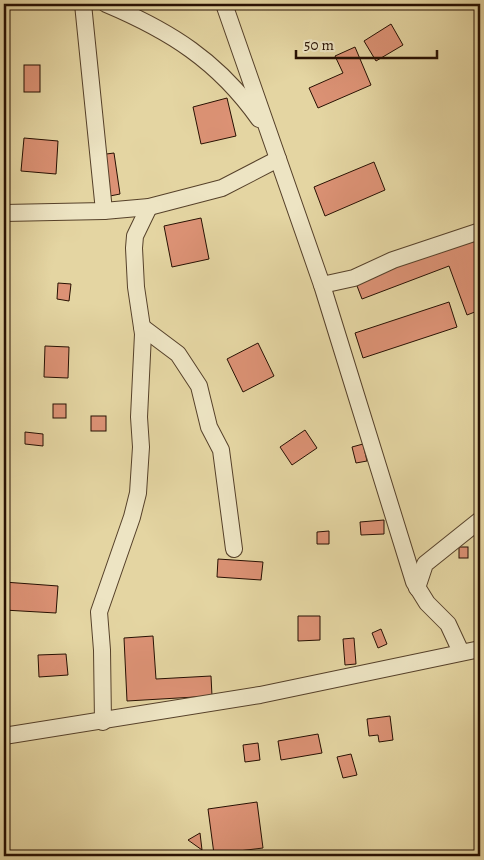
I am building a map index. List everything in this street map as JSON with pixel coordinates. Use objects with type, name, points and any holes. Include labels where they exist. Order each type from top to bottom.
[{"type":"street","points":[[84,4],[104,212]]},
{"type":"street","points":[[106,4],[149,22],[182,42],[212,65],[250,106],[269,133]]},
{"type":"street","points":[[224,4],[322,285],[406,561],[417,588],[427,603],[448,624],[461,652]]},
{"type":"street","points":[[4,212],[104,212],[149,207],[222,188],[278,159]]},
{"type":"street","points":[[103,722],[102,650],[99,612],[132,517],[138,493],[141,447],[139,417],[142,327],[136,287],[134,248],[135,236],[149,207]]},
{"type":"street","points":[[322,285],[354,278],[393,260],[480,231]]},
{"type":"street","points":[[142,327],[178,354],[199,386],[209,427],[220,450],[234,549]]},
{"type":"street","points":[[417,588],[424,564],[480,520]]},
{"type":"street","points":[[4,736],[103,722],[260,695],[480,649]]},
{"type":"building","points":[[391,24],[403,45],[376,61],[364,41]]},
{"type":"building","points":[[355,47],[371,85],[318,108],[309,88],[343,73],[335,56]]},
{"type":"building","points":[[24,65],[40,65],[40,92],[24,92]]},
{"type":"building","points":[[227,98],[236,136],[201,144],[193,107]]},
{"type":"building","points":[[24,138],[58,141],[56,174],[21,171]]},
{"type":"building","points":[[114,153],[120,194],[105,197],[99,155]]},
{"type":"building","points":[[374,162],[385,190],[325,216],[314,187]]},
{"type":"building","points":[[201,218],[209,259],[172,267],[164,226]]},
{"type":"building","points":[[472,233],[480,255],[480,310],[467,315],[449,266],[362,299],[354,278]]},
{"type":"building","points":[[58,283],[71,284],[69,301],[57,299]]},
{"type":"building","points":[[449,302],[457,327],[363,358],[355,333]]},
{"type":"building","points":[[258,343],[274,376],[243,392],[227,359]]},
{"type":"building","points":[[45,346],[69,347],[68,378],[44,377]]},
{"type":"building","points":[[53,404],[66,404],[66,418],[53,418]]},
{"type":"building","points":[[91,416],[106,416],[106,431],[91,431]]},
{"type":"building","points":[[305,430],[317,448],[292,465],[280,447]]},
{"type":"building","points":[[25,432],[43,434],[43,446],[25,444]]},
{"type":"building","points":[[363,444],[367,461],[356,463],[352,447]]},
{"type":"building","points":[[384,520],[384,534],[361,535],[360,522]]},
{"type":"building","points":[[329,531],[329,544],[317,544],[317,532]]},
{"type":"building","points":[[459,547],[468,547],[468,558],[459,558]]},
{"type":"building","points":[[218,559],[263,562],[261,580],[217,577]]},
{"type":"building","points":[[4,582],[58,586],[56,613],[4,610]]},
{"type":"building","points":[[298,616],[320,616],[320,640],[298,641]]},
{"type":"building","points":[[381,629],[387,644],[378,648],[372,633]]},
{"type":"building","points":[[153,636],[156,679],[211,676],[212,696],[127,701],[124,638]]},
{"type":"building","points":[[354,638],[356,664],[345,665],[343,639]]},
{"type":"building","points":[[66,654],[68,675],[39,677],[38,655]]},
{"type":"building","points":[[390,716],[393,740],[379,742],[378,735],[369,736],[367,719]]},
{"type":"building","points":[[318,734],[322,753],[281,760],[278,741]]},
{"type":"building","points":[[258,743],[260,760],[245,762],[243,745]]},
{"type":"building","points":[[351,754],[357,775],[343,778],[337,757]]},
{"type":"building","points":[[257,802],[263,848],[214,854],[208,809]]},
{"type":"building","points":[[200,833],[202,850],[188,840]]}]
